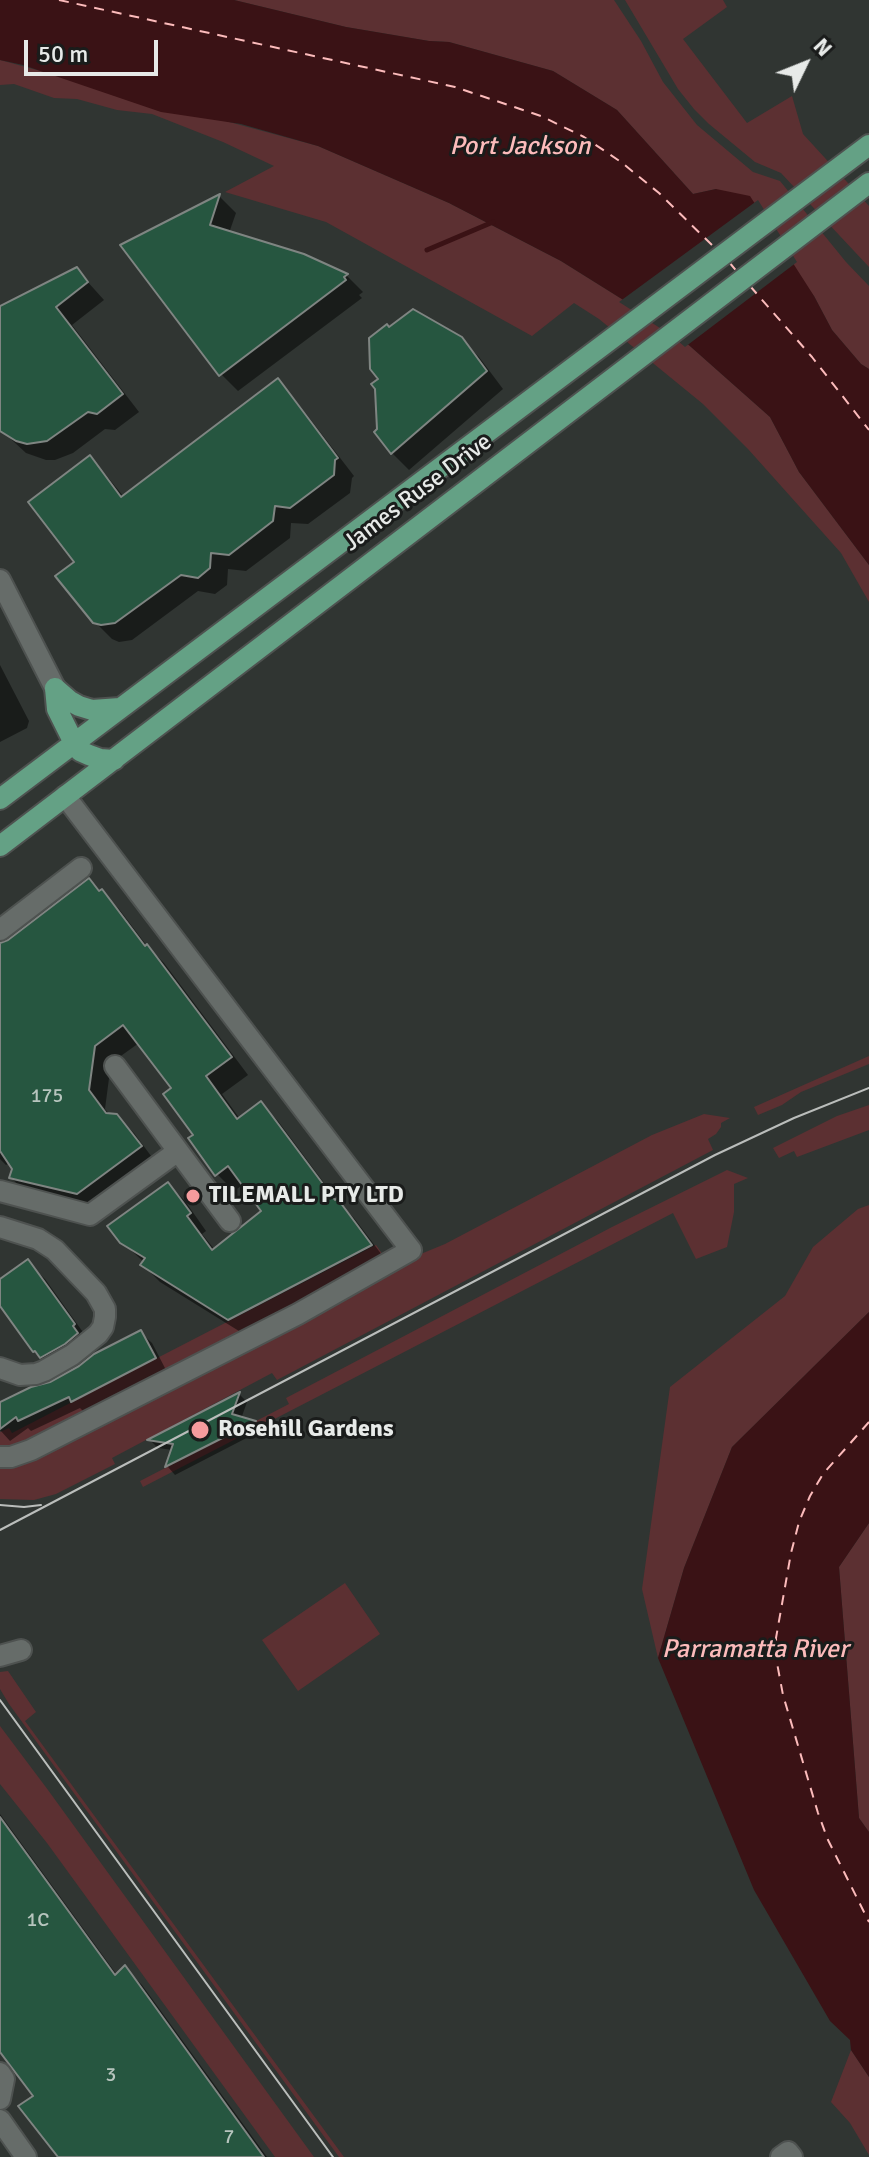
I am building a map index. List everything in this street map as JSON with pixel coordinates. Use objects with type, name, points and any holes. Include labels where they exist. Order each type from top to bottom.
[{"type":"main road","name":"James Ruse Drive","points":[[0,799],[865,148]]},
{"type":"main road","name":"James Ruse Drive","points":[[0,846],[869,183]]},
{"type":"main road","points":[[55,688],[79,706],[92,710],[120,708]]},
{"type":"main road","points":[[55,688],[57,709],[80,751],[100,759],[114,760]]},
{"type":"street","points":[[0,580],[55,688]]},
{"type":"street","points":[[0,1457],[21,1455],[298,1314],[405,1242],[65,796]]},
{"type":"street","points":[[0,930],[81,868]]},
{"type":"street","points":[[115,1066],[230,1221]]},
{"type":"street","points":[[0,1191],[90,1215],[178,1151]]},
{"type":"street","points":[[0,1368],[20,1375],[44,1371],[72,1355],[98,1334],[105,1317],[105,1309],[96,1293],[55,1250],[38,1239],[2,1233]]},
{"type":"street","points":[[0,1656],[21,1650]]},
{"type":"street","points":[[0,2073],[4,2079],[0,2099]]},
{"type":"street","points":[[0,2120],[26,2157]]},
{"type":"street","points":[[781,2157],[788,2152],[792,2157]]},
{"type":"shaded area","points":[[234,0],[614,0],[663,82],[697,125],[753,172],[780,181],[869,286],[869,369],[832,330],[814,296],[716,189],[693,194],[617,110],[553,71],[449,42],[346,27]]},
{"type":"shaded area","points":[[625,0],[723,0],[727,7],[683,39],[747,123],[792,96],[803,134],[869,206],[869,267],[781,173],[755,162],[694,109],[678,89]]},
{"type":"shaded area","points":[[0,60],[318,146],[449,203],[561,261],[673,331],[770,417],[799,472],[869,565],[869,602],[841,553],[748,449],[703,404],[599,319],[574,303],[532,336],[326,222],[225,192],[274,166],[152,114],[117,110],[77,99],[54,98],[14,84],[0,85]]},
{"type":"shaded area","points":[[869,1056],[869,1064],[801,1092],[782,1105],[758,1115],[754,1107]]},
{"type":"shaded area","points":[[869,1105],[869,1130],[797,1157],[794,1151],[779,1158],[773,1148],[837,1116]]},
{"type":"shaded area","points":[[704,1114],[730,1118],[721,1123],[716,1134],[708,1139],[713,1150],[277,1380],[272,1373],[112,1458],[115,1464],[56,1494],[34,1500],[0,1499],[0,1463],[411,1258],[445,1244],[652,1135]]},
{"type":"shaded area","points":[[727,1170],[748,1178],[734,1184],[734,1212],[727,1247],[696,1259],[673,1213],[143,1487],[140,1481],[289,1404],[286,1398]]},
{"type":"shaded area","points":[[869,1205],[869,1312],[732,1447],[684,1568],[658,1658],[642,1589],[670,1387],[785,1296],[813,1247],[858,1209]]},
{"type":"shaded area","points":[[376,1245],[385,1258],[62,1429],[0,1451],[0,1432],[9,1428],[12,1433]]},
{"type":"shaded area","points":[[869,1523],[869,1832],[859,1818],[839,1567]]},
{"type":"shaded area","points":[[345,1583],[380,1634],[298,1691],[262,1640]]},
{"type":"shaded area","points":[[8,1671],[36,1712],[25,1721],[344,2157],[339,2157],[9,1704],[0,1689],[0,1672]]},
{"type":"shaded area","points":[[0,1726],[314,2157],[275,2157],[47,1843],[0,1784]]},
{"type":"shaded area","points":[[851,2050],[869,2077],[869,2155],[850,2123],[831,2102]]},
{"type":"water","name":"Port Jackson","points":[[0,0],[234,0],[346,27],[449,42],[553,71],[617,110],[693,194],[716,189],[750,196],[832,330],[869,369],[869,565],[799,472],[770,417],[673,331],[561,261],[449,203],[318,146],[241,124],[161,112],[0,60]]},
{"type":"water","name":"Parramatta River","points":[[869,1312],[869,1523],[839,1567],[859,1818],[869,1832],[869,2077],[851,2050],[850,2040],[830,2021],[754,1890],[658,1658],[684,1568],[732,1447]]},
{"type":"pier","points":[[758,200],[797,262],[685,347],[619,302]]},
{"type":"building","points":[[220,194],[210,225],[304,254],[348,274],[344,277],[346,280],[219,376],[120,245]]},
{"type":"building","points":[[77,267],[88,282],[56,307],[123,394],[97,414],[88,412],[47,441],[27,444],[16,441],[0,431],[0,306]]},
{"type":"building","points":[[413,309],[462,337],[487,371],[391,454],[374,432],[377,429],[375,389],[371,384],[378,379],[370,369],[369,338]]},
{"type":"building","points":[[278,378],[338,458],[335,460],[334,475],[290,508],[275,506],[273,521],[229,555],[211,553],[210,568],[198,578],[181,575],[115,623],[93,623],[55,576],[74,562],[28,502],[90,455],[121,497]]},
{"type":"building","points":[[89,878],[99,891],[102,889],[145,946],[147,944],[232,1057],[206,1076],[237,1119],[261,1101],[372,1245],[228,1320],[140,1265],[145,1258],[120,1243],[107,1226],[168,1182],[191,1213],[187,1216],[212,1250],[261,1211],[228,1166],[215,1176],[188,1138],[193,1135],[163,1094],[171,1088],[123,1025],[95,1046],[89,1090],[106,1113],[117,1114],[142,1146],[77,1194],[9,1178],[12,1169],[0,1151],[0,943]]},
{"type":"building","points":[[28,1259],[75,1324],[73,1326],[78,1333],[40,1358],[0,1306],[0,1279]]},
{"type":"building","points":[[141,1330],[156,1358],[71,1402],[69,1397],[18,1421],[16,1417],[0,1429],[0,1402],[31,1387],[50,1382],[94,1354]]},
{"type":"building","points":[[240,1392],[232,1414],[256,1421],[165,1467],[173,1444],[147,1440]]},
{"type":"building","points":[[0,1817],[115,1975],[125,1965],[264,2157],[58,2157],[18,2106],[33,2096],[0,2052]]},
{"type":"waterway","points":[[427,250],[493,222]]},
{"type":"ferry route","points":[[59,0],[455,87],[541,116],[584,137],[621,162],[659,193],[716,249]]},
{"type":"ferry route","points":[[729,262],[738,273]]},
{"type":"ferry route","points":[[750,286],[812,357],[869,430]]},
{"type":"ferry route","points":[[869,1422],[823,1474],[810,1496],[791,1553],[776,1638],[783,1695],[818,1813],[869,1922]]},
{"type":"tram line","points":[[0,1530],[715,1155],[794,1118],[869,1088]]},
{"type":"tram line","points":[[0,1505],[41,1505]]},
{"type":"tram line","points":[[0,1700],[333,2157]]},
{"type":"place","name":"TILEMALL PTY LTD","points":[[193,1196]]},
{"type":"place","name":"Rosehill Gardens","points":[[200,1430]]}]
